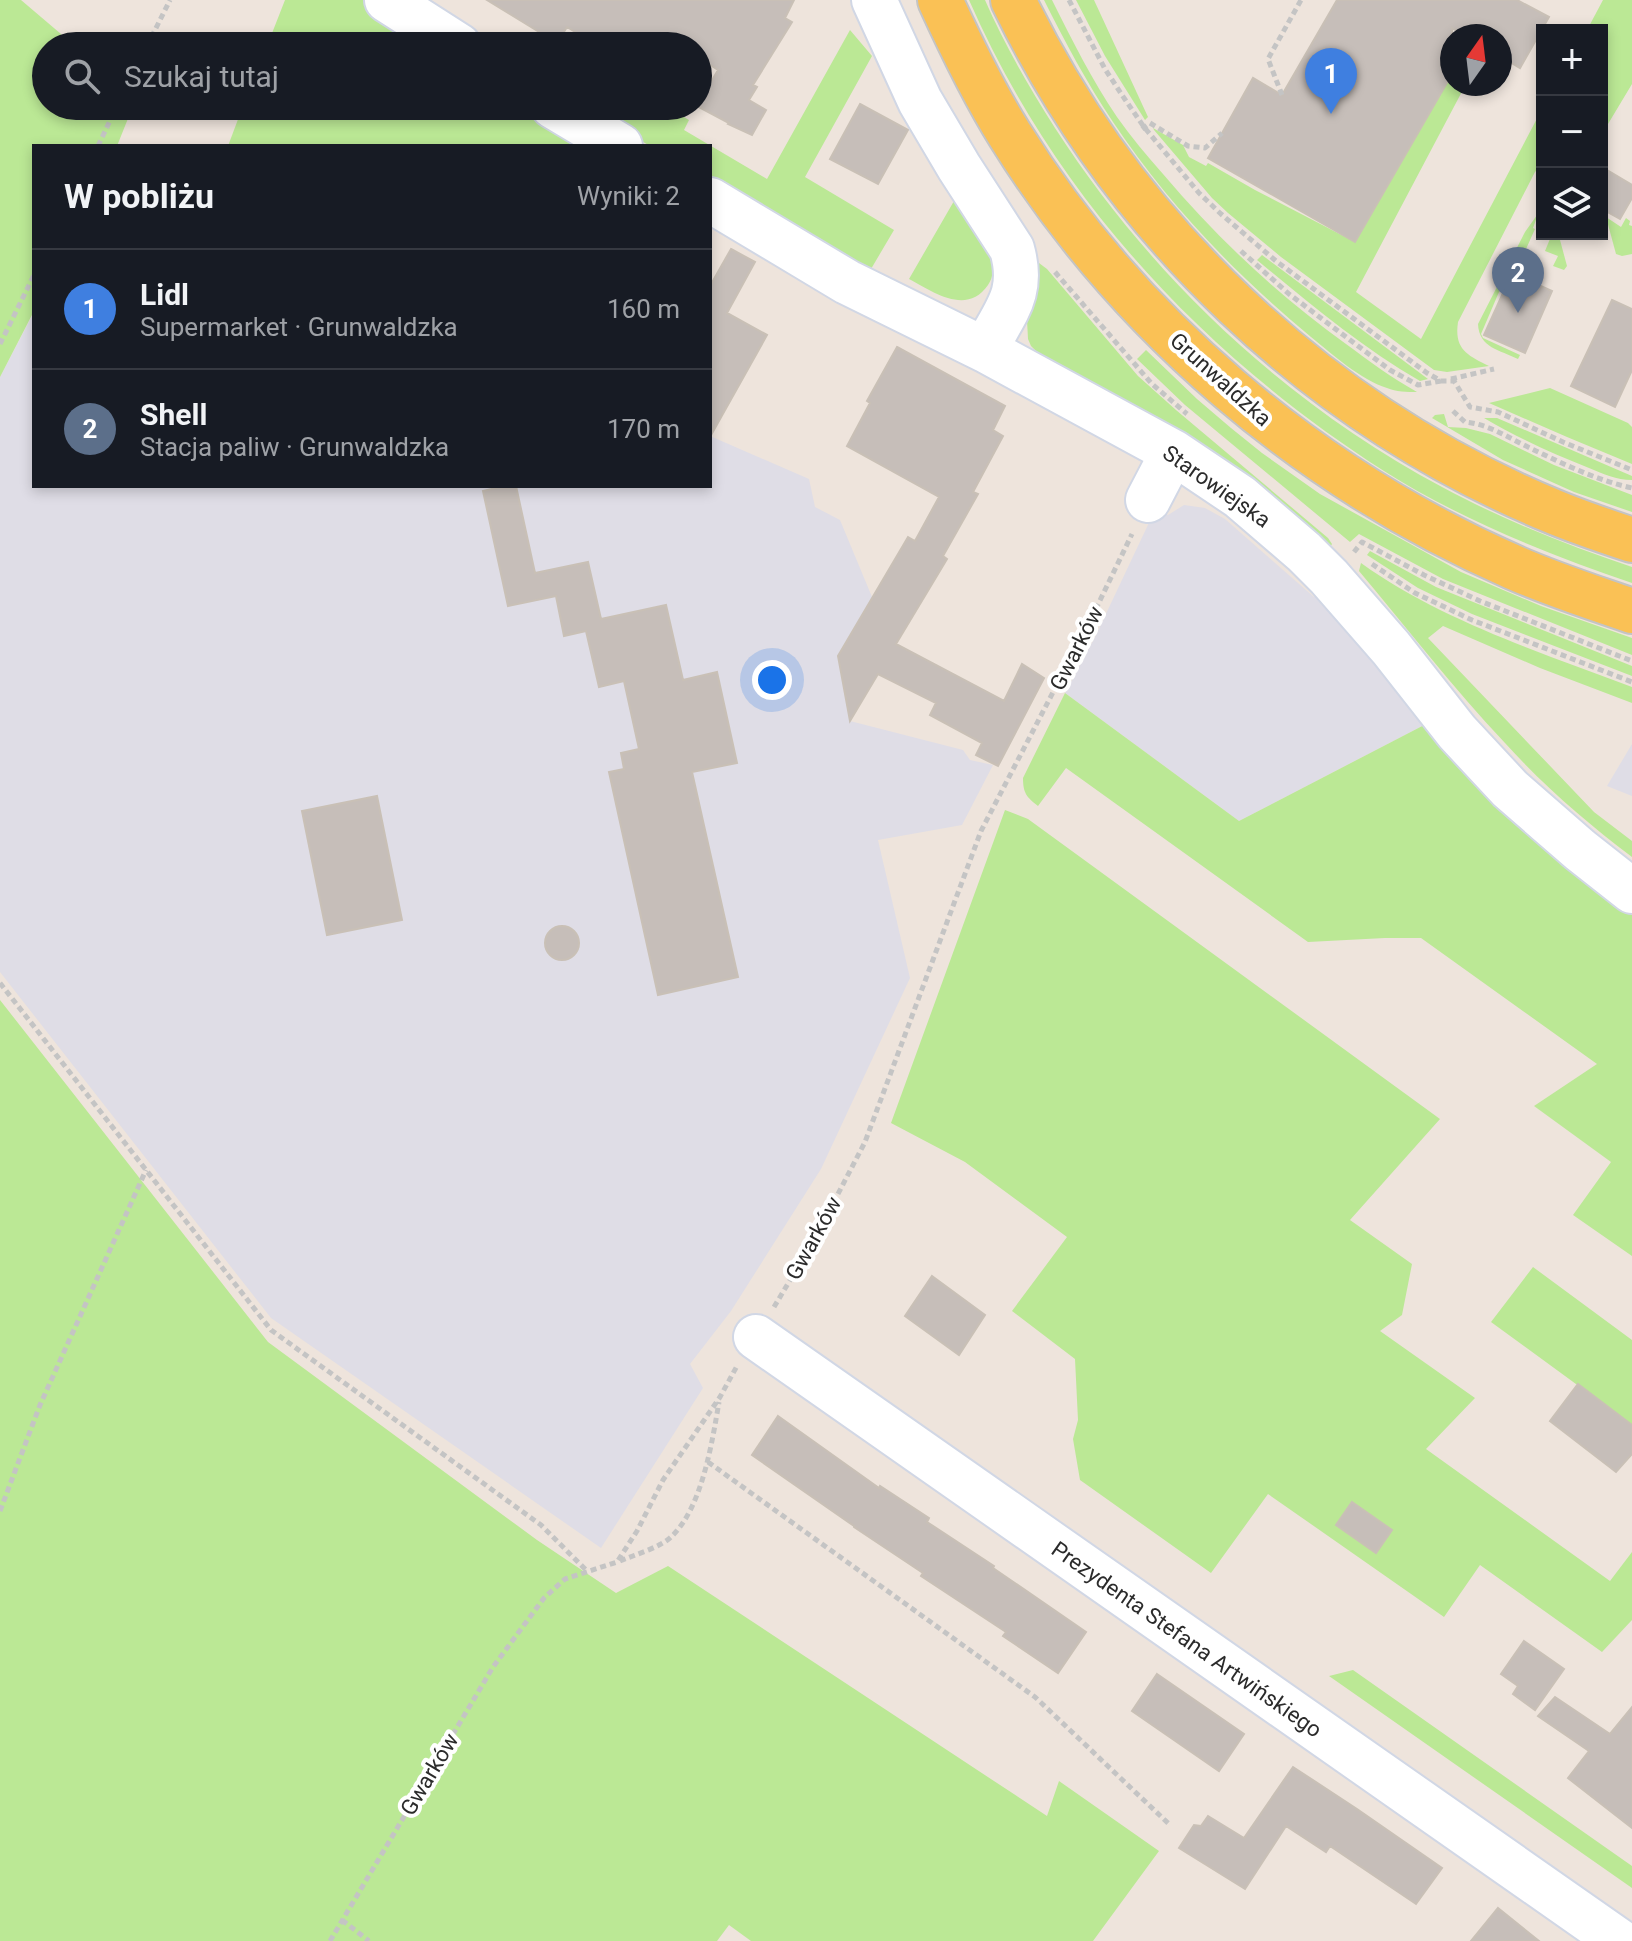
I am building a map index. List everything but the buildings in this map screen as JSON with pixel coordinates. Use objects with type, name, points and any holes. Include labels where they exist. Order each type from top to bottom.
[{"type":"main road","name":"Grunwaldzka","points":[[940,0],[992,104],[1060,208],[1123,284],[1217,378],[1311,454],[1411,516],[1515,568],[1632,611]]},
{"type":"main road","points":[[1013,0],[1076,116],[1121,179],[1198,268],[1273,339],[1355,403],[1442,457],[1552,511],[1632,540]]},
{"type":"street","points":[[387,0],[437,32]]},
{"type":"street","points":[[874,0],[920,101],[1012,249],[1016,263],[1013,300],[985,350]]},
{"type":"street","points":[[576,120],[617,144]]},
{"type":"street","name":"Starowiejska","points":[[712,201],[847,282],[985,350],[1173,452],[1240,497],[1320,567],[1391,648],[1457,732],[1510,789],[1632,891]]},
{"type":"street","points":[[1148,500],[1173,452]]},
{"type":"street","name":"Prezydenta Stefana Artwińskiego","points":[[756,1337],[1619,1941]]},
{"type":"path","points":[[154,32],[170,0]]},
{"type":"path","points":[[1069,0],[1105,69],[1144,127],[1199,193],[1276,261],[1427,373],[1437,379],[1454,381],[1470,407],[1498,412],[1632,470]]},
{"type":"path","points":[[1282,95],[1268,59],[1301,0]]},
{"type":"path","points":[[99,144],[110,120]]},
{"type":"path","points":[[1135,134],[1150,123],[1188,146],[1205,148],[1222,133]]},
{"type":"path","points":[[1237,247],[1289,294],[1413,384],[1431,386],[1494,369]]},
{"type":"path","points":[[0,344],[32,279]]},
{"type":"path","points":[[1453,411],[1465,422],[1491,428],[1557,461],[1619,486],[1632,488]]},
{"type":"path","name":"Gwarków","points":[[330,1941],[493,1667],[544,1598],[565,1579],[617,1562],[663,1480],[720,1397],[814,1240],[865,1142],[981,831],[1090,621],[1148,500]]},
{"type":"path","points":[[1351,555],[1362,542],[1480,601],[1632,661]]},
{"type":"path","points":[[0,983],[271,1330],[541,1525],[587,1572]]},
{"type":"path","points":[[0,1511],[40,1405],[146,1170]]},
{"type":"path","points":[[617,1562],[669,1539],[687,1517],[708,1462],[720,1397]]},
{"type":"path","points":[[708,1462],[1035,1697],[1169,1824]]},
{"type":"path","points":[[342,1920],[369,1941]]},
{"type":"shaded area","points":[[32,316],[32,488],[712,488],[712,437],[809,479],[815,507],[840,520],[872,597],[838,656],[850,721],[963,750],[970,760],[993,765],[962,825],[878,840],[910,978],[821,1169],[731,1311],[690,1364],[703,1388],[601,1548],[271,1318],[0,972],[0,377]]},
{"type":"shaded area","points":[[1184,505],[1205,508],[1225,519],[1314,597],[1324,593],[1430,722],[1239,821],[1065,693],[1155,510],[1168,515]]},
{"type":"shaded area","points":[[1632,744],[1632,796],[1607,786]]},
{"type":"green space","points":[[0,0],[21,0],[59,32],[32,32],[32,120],[127,120],[118,144],[32,144],[32,315],[0,377]]},
{"type":"green space","points":[[285,0],[367,0],[417,32],[272,32]]},
{"type":"green space","points":[[969,0],[985,0],[1026,81],[1055,128],[1134,235],[1178,285],[1276,376],[1384,453],[1442,487],[1559,541],[1632,567],[1632,583],[1505,534],[1412,488],[1318,426],[1255,376],[1196,323],[1141,266],[1091,205],[1045,141],[1004,72]]},
{"type":"green space","points":[[1044,0],[1052,0],[1091,74],[1122,124],[1205,221],[1296,306],[1372,363],[1417,392],[1390,389],[1347,366],[1283,313],[1204,237],[1156,181],[1113,122]]},
{"type":"green space","points":[[1076,0],[1094,0],[1148,117],[1145,120],[1105,56]]},
{"type":"green space","points":[[1603,0],[1632,0],[1632,84],[1608,124],[1608,24],[1590,24]]},
{"type":"green space","points":[[850,30],[872,56],[805,177],[894,230],[871,269],[712,180],[712,147],[767,179]]},
{"type":"green space","points":[[1440,95],[1460,96],[1356,292],[1421,339],[1536,120],[1536,171],[1458,322],[1460,345],[1489,366],[1447,372],[1434,370],[1281,257],[1212,198],[1153,128],[1183,145],[1189,157],[1206,166],[1208,163],[1355,242]]},
{"type":"green space","points":[[238,120],[554,120],[595,144],[229,144]]},
{"type":"green space","points":[[606,120],[689,120],[684,130],[708,144],[647,144]]},
{"type":"green space","points":[[954,201],[984,245],[992,267],[990,282],[980,294],[970,299],[939,295],[909,279]]},
{"type":"green space","points":[[1536,216],[1535,229],[1518,267],[1511,264],[1481,334],[1483,338],[1520,355],[1518,359],[1486,343],[1479,332],[1478,324]]},
{"type":"green space","points":[[1608,218],[1621,227],[1626,218],[1632,226],[1632,254],[1616,254]]},
{"type":"green space","points":[[1550,240],[1560,240],[1567,266],[1564,270],[1553,266],[1558,256],[1545,251]]},
{"type":"green space","points":[[1262,255],[1428,379],[1420,381],[1356,339],[1257,260]]},
{"type":"green space","points":[[1039,263],[1138,376],[1328,538],[1332,544],[1326,554],[1055,370],[1031,346],[1027,320],[1031,300],[1030,264]]},
{"type":"green space","points":[[1146,350],[1231,428],[1320,494],[1461,572],[1541,606],[1632,638],[1632,655],[1443,579],[1359,534],[1350,542],[1185,405],[1137,359]]},
{"type":"green space","points":[[1550,388],[1628,423],[1632,427],[1632,464],[1489,403]]},
{"type":"green space","points":[[1444,414],[1448,427],[1490,434],[1554,465],[1632,495],[1632,512],[1574,492],[1503,460],[1432,418]]},
{"type":"green space","points":[[1484,418],[1497,418],[1632,476],[1632,480],[1610,476],[1562,457]]},
{"type":"green space","points":[[1370,551],[1436,587],[1632,666],[1632,676],[1472,614],[1418,588],[1367,555]]},
{"type":"green space","points":[[1361,563],[1392,584],[1458,618],[1527,648],[1632,687],[1632,703],[1443,626],[1428,638],[1594,812],[1632,841],[1632,857],[1550,789],[1520,759],[1359,571]]},
{"type":"green space","points":[[1065,693],[1239,821],[1430,722],[1632,908],[1632,1256],[1573,1215],[1611,1162],[1534,1106],[1597,1064],[1421,938],[1308,942],[1066,768],[1038,806],[1026,794],[1023,778]]},
{"type":"green space","points":[[1005,810],[1028,819],[1440,1119],[1350,1220],[1412,1264],[1402,1315],[1380,1331],[1475,1398],[1426,1449],[1610,1581],[1632,1552],[1632,1620],[1602,1652],[1480,1565],[1444,1617],[1268,1494],[1211,1573],[1080,1480],[1073,1439],[1078,1420],[1075,1359],[1012,1311],[1067,1237],[965,1162],[891,1123]]},
{"type":"green space","points":[[0,1000],[268,1342],[537,1540],[616,1593],[668,1566],[1047,1816],[1059,1781],[1159,1851],[1093,1941],[751,1941],[729,1925],[717,1941],[0,1941]]},
{"type":"green space","points":[[1533,1267],[1632,1340],[1632,1425],[1491,1322]]},
{"type":"green space","points":[[1353,1670],[1632,1866],[1632,1888],[1329,1676]]},
{"type":"place","name":"Lidl","points":[[1331,114]]},
{"type":"place","name":"Shell","points":[[1518,313]]}]
